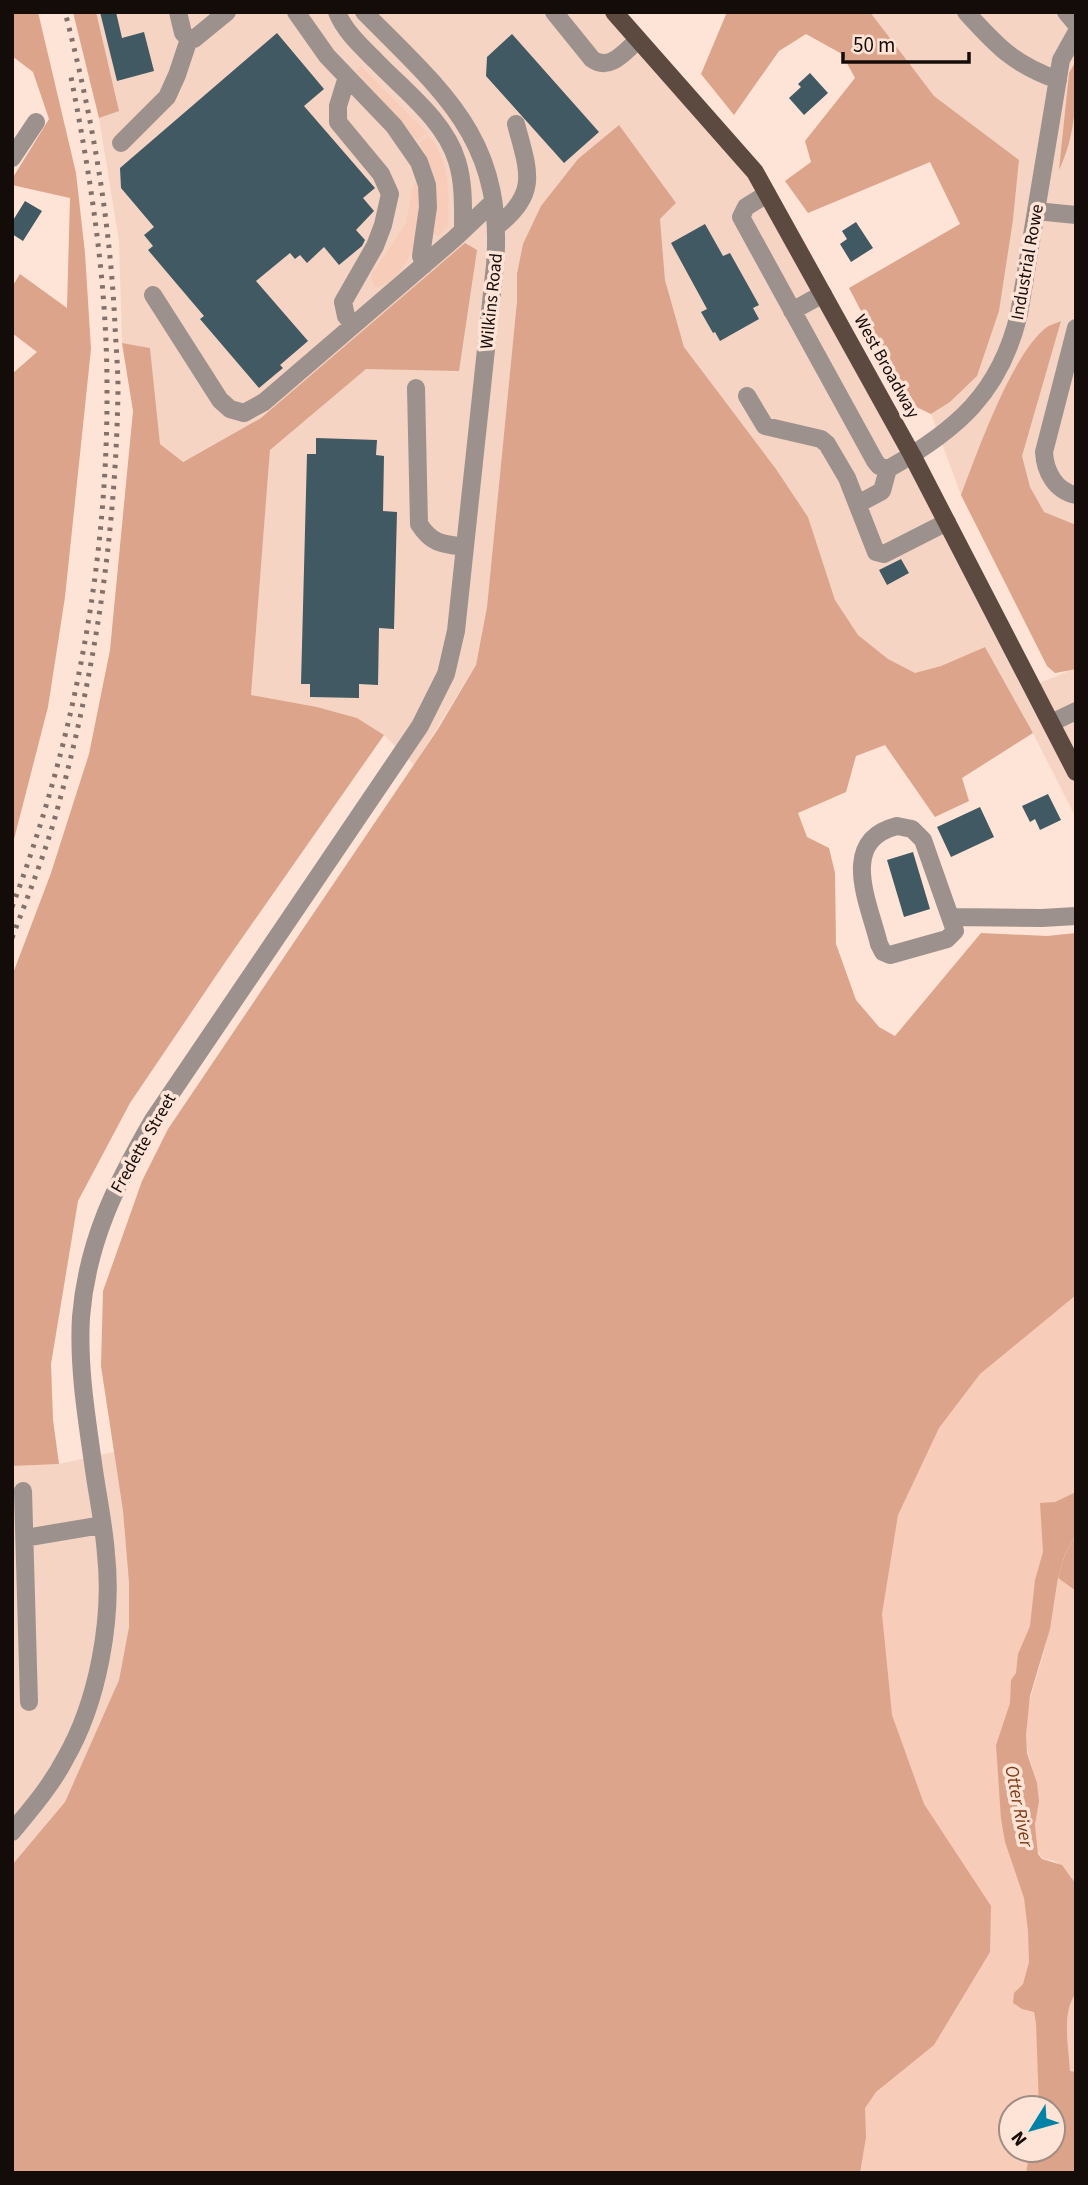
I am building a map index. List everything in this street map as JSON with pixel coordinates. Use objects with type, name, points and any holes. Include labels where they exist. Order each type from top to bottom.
[{"type":"main road","name":"West Broadway","points":[[614,12],[755,173],[912,455],[1076,772]]},
{"type":"street","points":[[178,12],[183,33],[189,39],[203,34],[227,12]]},
{"type":"street","points":[[296,12],[315,41],[394,127],[419,162],[427,185],[427,223],[421,256],[424,265]]},
{"type":"street","points":[[337,12],[361,46],[428,114],[453,147],[461,179],[463,230]]},
{"type":"street","name":"Wilkins Road","points":[[364,12],[465,121],[481,153],[497,226],[455,633]]},
{"type":"street","points":[[554,12],[598,64],[610,63],[638,40]]},
{"type":"street","points":[[966,12],[1006,55],[1034,72],[1058,80]]},
{"type":"street","points":[[1066,12],[1076,24]]},
{"type":"street","name":"Industrial Rowe","points":[[888,469],[964,417],[984,395],[1011,343],[1019,314],[1063,55],[1076,33]]},
{"type":"street","points":[[121,143],[167,97],[189,39]]},
{"type":"street","points":[[346,77],[338,106],[338,121],[381,174],[390,194],[389,205],[374,246],[343,302],[346,316],[354,325]]},
{"type":"street","points":[[12,158],[36,122]]},
{"type":"street","points":[[497,226],[516,211],[526,193],[526,164],[516,124]]},
{"type":"street","points":[[767,194],[746,207],[741,217],[867,446],[879,466],[888,469],[882,491],[858,504]]},
{"type":"street","points":[[153,295],[220,400],[230,409],[244,413],[264,402],[493,202]]},
{"type":"street","points":[[1036,211],[1076,215]]},
{"type":"street","points":[[792,311],[823,294]]},
{"type":"street","points":[[1076,328],[1044,452],[1047,471],[1060,488],[1076,495]]},
{"type":"street","points":[[416,388],[419,524],[427,537],[441,544],[465,547]]},
{"type":"street","points":[[747,396],[765,426],[825,441],[858,504],[873,549],[880,554],[947,522]]},
{"type":"street","points":[[838,462],[867,446]]},
{"type":"street","name":"Fredette Street","points":[[12,1832],[66,1759],[93,1688],[102,1648],[107,1604],[107,1556],[86,1413],[80,1337],[89,1268],[110,1199],[153,1121],[420,726],[446,674],[455,633]]},
{"type":"street","points":[[1051,723],[1076,711]]},
{"type":"street","points":[[897,826],[904,826],[918,833],[926,845],[952,917],[956,931],[947,939],[895,954],[883,952],[862,878],[861,861],[868,842],[883,830],[897,826]]},
{"type":"street","points":[[952,917],[1076,916]]},
{"type":"street","points":[[23,1491],[29,1702]]},
{"type":"street","points":[[25,1538],[102,1525]]},
{"type":"shaded area","points":[[12,12],[38,12],[76,173],[85,253],[91,349],[65,597],[48,707],[12,847],[12,374],[37,352],[12,333],[12,287],[20,274],[67,308],[70,198],[12,185],[12,179],[49,119],[33,72],[12,56]]},
{"type":"shaded area","points":[[73,12],[614,12],[755,172],[1032,686],[1069,671],[1055,673],[1047,666],[961,495],[931,414],[950,402],[977,376],[999,310],[1019,160],[934,96],[870,12],[1076,12],[1076,818],[985,647],[915,674],[888,659],[858,635],[835,600],[808,517],[776,469],[684,347],[665,280],[660,219],[676,203],[517,274],[517,301],[487,607],[476,665],[414,765],[384,735],[357,718],[317,707],[251,695],[270,450],[261,418],[182,462],[160,444],[150,348],[122,343],[119,241],[99,118]]},
{"type":"shaded area","points":[[73,12],[96,12],[119,111],[99,118]]},
{"type":"shaded area","points":[[727,12],[870,12],[934,96],[1019,160],[999,311],[977,376],[950,402],[931,414],[910,404],[849,288],[960,224],[930,162],[808,213],[785,181],[811,162],[805,141],[855,78],[842,54],[806,34],[779,51],[734,115],[701,74]]},
{"type":"shaded area","points":[[1076,61],[1072,130],[1059,170],[1069,73]]},
{"type":"shaded area","points":[[361,66],[427,133],[417,140],[356,71]]},
{"type":"shaded area","points":[[619,125],[676,203],[660,219],[665,280],[684,347],[776,469],[808,517],[835,600],[858,635],[888,659],[915,673],[941,666],[985,647],[1033,733],[962,778],[969,801],[935,817],[885,745],[856,756],[846,792],[798,813],[807,837],[829,848],[835,873],[836,944],[856,1000],[879,1027],[895,1036],[981,933],[1047,936],[1076,933],[1076,1295],[980,1374],[939,1428],[898,1515],[882,1614],[892,1715],[924,1804],[991,1906],[990,1952],[934,2045],[876,2092],[865,2108],[866,2137],[860,2173],[12,2173],[12,1865],[65,1802],[119,1680],[129,1627],[129,1583],[123,1511],[101,1366],[103,1291],[142,1181],[168,1129],[438,729],[476,665],[487,607],[517,301],[517,274],[523,244],[541,206],[578,159]]},
{"type":"shaded area","points":[[429,136],[441,157],[447,179],[448,227],[438,236],[434,234],[433,177],[419,143]]},
{"type":"shaded area","points":[[417,182],[421,210],[419,227],[408,260],[388,283],[375,287],[371,280],[372,274],[406,223],[413,186]]},
{"type":"shaded area","points":[[465,243],[477,250],[459,371],[366,369],[270,450],[251,695],[317,707],[357,718],[384,735],[130,1103],[78,1201],[51,1364],[53,1420],[59,1464],[12,1466],[12,976],[51,873],[89,754],[110,650],[133,411],[122,343],[150,348],[160,444],[183,462],[261,418]]},
{"type":"shaded area","points":[[1061,321],[1022,456],[1030,487],[1044,512],[1076,525],[1076,669],[1055,673],[1047,666],[961,495],[997,405],[1021,358],[1047,327]]},
{"type":"shaded area","points":[[687,902],[1076,1230],[1076,1511],[1008,1727],[1051,2094],[997,2094],[997,2164],[1054,2164],[1054,2173],[639,2173]]},
{"type":"shaded area","points":[[114,1452],[123,1511],[129,1583],[129,1627],[119,1680],[65,1802],[12,1865],[12,1466],[59,1464]]},
{"type":"shaded area","points":[[1076,1535],[1076,1591],[1058,1578],[1065,1554]]},
{"type":"shaded area","points":[[1058,1578],[1076,1591],[1076,1884],[1061,1865],[1043,1858],[1037,1849],[1034,1835],[1037,1790],[1026,1735],[1028,1707],[1046,1641]]},
{"type":"shaded area","points":[[1076,1993],[1076,2072],[1072,2074],[1067,2020],[1071,2001]]},
{"type":"water","name":"Otter River","points":[[1076,1492],[1076,1535],[1065,1554],[1058,1578],[1050,1629],[1030,1696],[1026,1735],[1027,1753],[1037,1783],[1039,1801],[1035,1825],[1038,1854],[1042,1859],[1062,1865],[1076,1884],[1076,1993],[1071,2001],[1067,2031],[1070,2071],[1076,2072],[1076,2173],[1026,2173],[1028,2164],[1067,2164],[1067,2094],[1039,2094],[1034,2012],[1013,2003],[1014,1993],[1023,1984],[1029,1962],[1028,1931],[1024,1898],[1005,1842],[1001,1819],[996,1745],[1010,1703],[1011,1680],[1016,1673],[1018,1654],[1030,1626],[1035,1580],[1043,1552],[1040,1503],[1055,1502]]},
{"type":"building","points":[[100,12],[116,12],[122,38],[144,32],[154,71],[117,81]]},
{"type":"building","points":[[277,33],[324,89],[304,106],[375,188],[363,198],[374,211],[356,230],[365,240],[362,246],[339,265],[324,247],[307,263],[300,255],[295,259],[290,253],[256,281],[308,341],[280,365],[283,368],[259,388],[200,319],[204,316],[148,250],[153,246],[144,235],[154,227],[121,188],[120,168]]},
{"type":"building","points":[[512,34],[599,132],[564,163],[486,76],[487,57]]},
{"type":"building","points":[[810,73],[828,93],[804,115],[789,98],[801,87],[798,84]]},
{"type":"building","points":[[25,201],[42,211],[23,241],[12,234],[12,222]]},
{"type":"building","points":[[856,222],[873,248],[851,262],[840,244],[847,239],[842,231]]},
{"type":"building","points":[[705,224],[723,256],[730,253],[759,305],[753,308],[759,319],[720,341],[701,312],[707,309],[671,243]]},
{"type":"building","points":[[316,438],[377,440],[376,455],[384,456],[383,511],[397,512],[394,629],[379,628],[378,685],[359,684],[359,698],[310,697],[310,684],[301,684],[307,454],[316,454]]},
{"type":"building","points":[[901,559],[909,573],[887,585],[879,570]]},
{"type":"building","points":[[1048,794],[1061,820],[1040,830],[1035,819],[1030,822],[1022,806]]},
{"type":"building","points":[[980,807],[994,837],[951,857],[937,827]]},
{"type":"building","points":[[913,852],[930,909],[904,917],[887,860]]},
{"type":"railway","points":[[12,938],[54,820],[84,701],[102,598],[113,494],[118,389],[113,286],[91,128],[65,12]]},
{"type":"railway","points":[[12,907],[34,845],[70,717],[94,586],[106,454],[106,349],[101,270],[71,77]]}]
